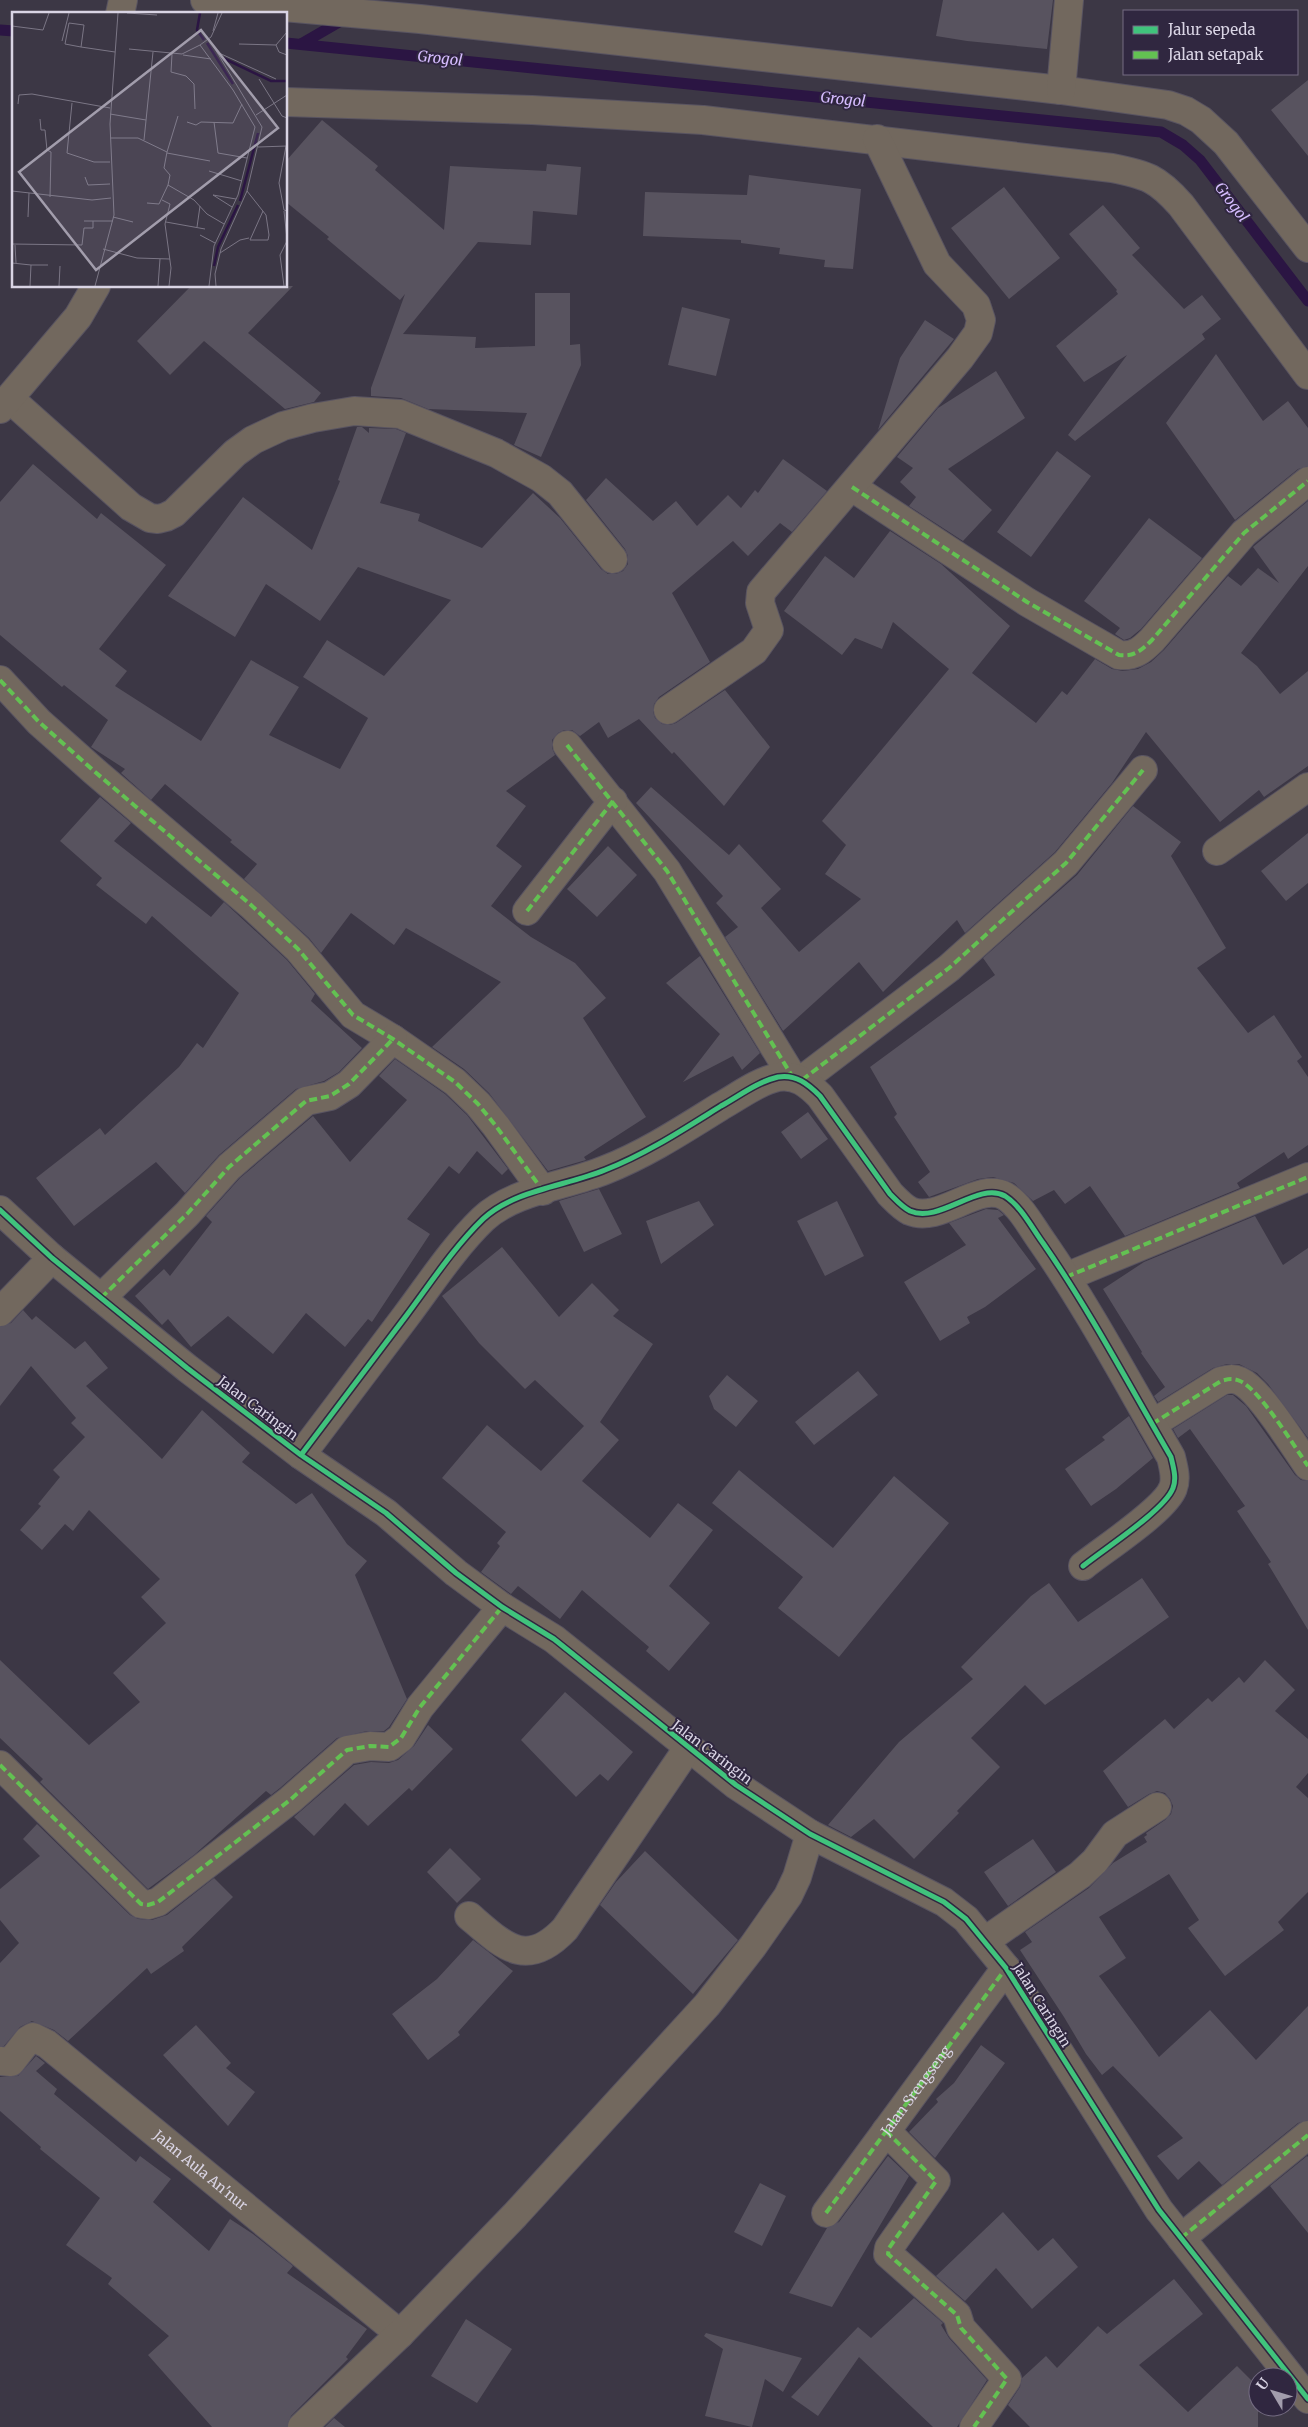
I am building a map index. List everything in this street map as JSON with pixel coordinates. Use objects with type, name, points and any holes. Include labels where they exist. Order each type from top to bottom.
[{"type":"street","points":[[206,0],[306,7],[420,19],[1061,90],[1168,105],[1186,111],[1201,120],[1226,143],[1308,248]]},
{"type":"street","points":[[1061,90],[1069,0]]},
{"type":"street","points":[[293,107],[532,110],[702,120],[1112,168],[1150,177],[1165,187],[1181,205],[1308,375]]},
{"type":"street","points":[[668,710],[754,651],[769,630],[767,618],[760,602],[761,592],[852,487],[972,343],[978,333],[982,320],[976,305],[947,276],[933,256],[877,139]]},
{"type":"street","points":[[95,288],[78,317],[5,404],[142,514],[158,519],[174,513],[235,453],[253,440],[283,426],[313,418],[354,411],[400,414],[488,449],[541,478],[560,493],[613,559]]},
{"type":"street","points":[[78,317],[115,288]]},
{"type":"street","points":[[852,487],[1027,602],[1119,655],[1128,656],[1139,652],[1152,640],[1244,533],[1308,481]]},
{"type":"street","points":[[0,680],[39,722],[251,905],[298,949],[353,1015],[393,1039],[455,1082],[478,1104],[543,1191]]},
{"type":"street","points":[[567,745],[667,871],[797,1078],[820,1096],[890,1194],[901,1205],[910,1210],[928,1214],[982,1195],[992,1193],[1005,1196],[1022,1213],[1066,1277],[1171,1457],[1174,1486],[1168,1497],[1156,1509],[1083,1566]]},
{"type":"street","points":[[301,1455],[434,1278],[484,1218],[513,1199],[525,1194],[543,1191],[612,1167],[754,1086],[779,1077],[797,1078],[949,968],[1066,863],[1143,770]]},
{"type":"street","points":[[1217,851],[1308,786]]},
{"type":"street","points":[[526,911],[613,801]]},
{"type":"street","points":[[101,1298],[187,1214],[229,1167],[306,1101],[330,1096],[348,1084],[393,1039]]},
{"type":"street","points":[[1066,1277],[1308,1177]]},
{"type":"street","name":"Jalan Caringin","points":[[0,1210],[52,1258],[187,1368],[301,1455],[386,1513],[456,1573],[502,1607],[554,1639],[688,1748],[773,1811],[810,1834],[944,1902],[966,1919],[1006,1968],[1159,2210],[1308,2399]]},
{"type":"street","points":[[0,1312],[52,1258]]},
{"type":"street","points":[[1152,1424],[1221,1382],[1230,1379],[1239,1380],[1255,1392],[1308,1466]]},
{"type":"street","points":[[0,1765],[141,1904],[148,1906],[158,1902],[290,1800],[347,1750],[370,1746],[389,1747],[401,1738],[420,1708],[502,1607]]},
{"type":"street","points":[[469,1916],[497,1940],[512,1948],[526,1951],[541,1949],[553,1941],[565,1929],[688,1748]]},
{"type":"street","points":[[985,1941],[1080,1875],[1095,1861],[1115,1834],[1157,1806]]},
{"type":"street","points":[[302,2427],[400,2334],[514,2215],[707,2005],[753,1946],[788,1896],[797,1877],[810,1834]]},
{"type":"street","name":"Jalan Srengseng","points":[[826,2213],[1006,1968]]},
{"type":"street","name":"Jalan Aula An'nur","points":[[0,2061],[11,2062],[28,2040],[33,2037],[47,2044],[400,2334]]},
{"type":"street","points":[[886,2131],[936,2181],[889,2248],[888,2254],[957,2315],[961,2328],[1007,2379],[974,2427]]},
{"type":"street","points":[[1181,2238],[1308,2135]]},
{"type":"building","points":[[943,0],[1053,0],[1047,49],[936,36]]},
{"type":"building","points":[[1308,80],[1308,156],[1271,110]]},
{"type":"building","points":[[322,120],[378,166],[375,170],[444,230],[450,166],[546,171],[547,164],[581,167],[577,215],[533,211],[531,245],[478,242],[403,334],[476,337],[475,348],[535,346],[535,293],[570,293],[570,345],[580,344],[581,365],[541,457],[514,445],[527,413],[428,409],[401,398],[371,396],[371,388],[405,294],[400,300],[288,204],[288,159]]},
{"type":"building","points":[[749,175],[861,189],[853,269],[824,267],[825,260],[779,254],[780,248],[741,243],[741,240],[643,236],[645,192],[747,195]]},
{"type":"building","points":[[1004,187],[1060,258],[1009,299],[951,228]]},
{"type":"building","points":[[1103,205],[1140,248],[1132,255],[1184,309],[1202,295],[1221,319],[1202,334],[1205,339],[1075,441],[1068,435],[1127,355],[1084,382],[1056,346],[1118,294],[1117,290],[1069,234]]},
{"type":"building","points":[[288,286],[293,286],[248,333],[321,393],[314,402],[285,409],[204,341],[170,375],[137,341],[189,288],[288,288]]},
{"type":"building","points":[[682,307],[730,319],[716,376],[668,365]]},
{"type":"building","points":[[925,320],[954,339],[878,430],[900,358]]},
{"type":"building","points":[[1216,354],[1263,421],[1288,401],[1308,428],[1308,466],[1298,469],[1235,520],[1166,423]]},
{"type":"building","points":[[996,371],[1025,418],[948,469],[992,510],[963,541],[909,506],[916,497],[900,482],[913,468],[897,457],[938,408]]},
{"type":"building","points":[[357,427],[362,427],[369,433],[369,428],[396,429],[406,433],[380,503],[420,514],[418,521],[482,548],[533,493],[560,518],[601,569],[608,574],[616,574],[623,571],[628,564],[628,556],[625,549],[586,500],[606,478],[653,521],[676,501],[697,526],[728,495],[741,508],[755,490],[758,493],[783,459],[827,491],[792,532],[780,523],[748,556],[733,541],[672,593],[710,662],[659,697],[654,704],[653,712],[655,718],[662,724],[670,725],[676,723],[725,690],[770,747],[724,806],[674,752],[672,754],[639,719],[608,738],[599,722],[580,736],[572,730],[564,730],[558,733],[552,740],[552,748],[555,755],[506,791],[526,806],[496,846],[522,866],[491,906],[531,937],[575,963],[606,998],[583,1018],[646,1117],[584,1157],[586,1160],[548,1171],[489,1093],[464,1069],[432,1047],[501,982],[406,928],[394,945],[351,913],[321,953],[309,938],[244,879],[257,864],[230,842],[232,840],[165,784],[151,800],[121,773],[125,769],[91,747],[108,720],[64,685],[62,687],[0,635],[0,502],[33,464],[97,519],[101,513],[166,565],[99,649],[127,671],[115,686],[201,741],[251,660],[299,687],[269,735],[340,769],[368,718],[303,677],[327,640],[384,676],[451,600],[358,567],[320,621],[266,584],[235,637],[168,596],[243,497],[312,550],[340,481],[338,480]]},
{"type":"building","points":[[1057,451],[1091,476],[1031,557],[997,532]]},
{"type":"building","points":[[1308,501],[1308,566],[1241,653],[1257,666],[1280,694],[1308,671],[1308,766],[1264,797],[1259,790],[1220,822],[1146,732],[1112,783],[1055,852],[965,933],[957,920],[883,992],[859,962],[783,1031],[725,937],[738,927],[716,903],[723,896],[636,803],[651,787],[729,855],[739,844],[781,889],[761,908],[799,952],[861,899],[825,874],[846,845],[822,821],[949,669],[893,622],[882,649],[855,638],[842,655],[784,611],[825,556],[854,578],[890,531],[941,564],[1010,626],[972,673],[1036,723],[1062,691],[1067,695],[1095,659],[1112,669],[1123,671],[1138,669],[1151,662],[1164,650],[1228,576],[1241,586],[1258,568],[1279,583],[1253,547]]},
{"type":"building","points":[[1149,518],[1202,558],[1141,629],[1130,638],[1124,640],[1115,634],[1120,628],[1084,601]]},
{"type":"building","points":[[100,797],[131,823],[114,841],[211,917],[224,902],[287,960],[315,994],[311,1001],[362,1048],[339,1072],[324,1081],[296,1089],[219,1155],[185,1193],[156,1162],[74,1226],[36,1178],[100,1128],[105,1135],[179,1067],[197,1043],[203,1048],[239,993],[152,916],[146,924],[96,885],[102,878],[60,841]]},
{"type":"building","points":[[1133,806],[1181,842],[1171,856],[1226,948],[1197,968],[1248,1033],[1274,1015],[1302,1057],[1297,1061],[1308,1077],[1308,1145],[1288,1159],[1284,1152],[1237,1183],[1240,1188],[1125,1236],[1090,1186],[1065,1204],[1054,1190],[1033,1201],[1014,1183],[993,1177],[978,1179],[929,1197],[918,1182],[930,1172],[894,1117],[897,1114],[870,1067],[995,975],[983,958],[1077,875]]},
{"type":"building","points":[[1308,833],[1308,883],[1286,901],[1261,871]]},
{"type":"building","points":[[608,846],[637,875],[597,917],[567,889]]},
{"type":"building","points":[[700,956],[760,1053],[742,1070],[733,1056],[683,1082],[720,1034],[666,983]]},
{"type":"building","points":[[395,1059],[445,1094],[467,1115],[508,1169],[502,1175],[477,1151],[459,1174],[449,1166],[407,1219],[430,1234],[372,1322],[368,1319],[345,1347],[306,1313],[273,1354],[228,1316],[191,1347],[168,1319],[162,1325],[135,1296],[164,1269],[170,1276],[212,1222],[206,1216],[240,1178],[313,1116],[350,1162],[407,1100],[379,1076]]},
{"type":"building","points":[[808,1112],[828,1139],[801,1159],[781,1132]]},
{"type":"building","points":[[599,1189],[622,1234],[584,1252],[559,1201]]},
{"type":"building","points":[[699,1201],[714,1225],[661,1264],[646,1221]]},
{"type":"building","points":[[837,1201],[864,1256],[825,1276],[797,1221]]},
{"type":"building","points":[[986,1209],[998,1210],[1004,1215],[998,1218],[1036,1269],[985,1307],[967,1317],[970,1323],[940,1341],[904,1282],[966,1245],[949,1223]]},
{"type":"building","points":[[1255,1216],[1283,1265],[1308,1248],[1308,1438],[1268,1384],[1257,1373],[1239,1364],[1227,1364],[1213,1368],[1158,1402],[1154,1396],[1165,1387],[1141,1353],[1103,1289],[1144,1262]]},
{"type":"building","points":[[502,1247],[559,1317],[592,1283],[619,1310],[613,1316],[653,1344],[600,1422],[619,1440],[582,1481],[650,1538],[678,1503],[713,1530],[669,1586],[710,1623],[669,1671],[646,1651],[649,1647],[582,1590],[560,1619],[518,1586],[511,1594],[481,1572],[500,1546],[497,1543],[506,1532],[442,1478],[487,1425],[541,1471],[584,1426],[535,1380],[525,1389],[479,1343],[442,1296]]},
{"type":"building","points":[[23,1310],[32,1320],[36,1316],[75,1349],[85,1341],[108,1368],[86,1386],[162,1459],[202,1410],[250,1453],[242,1462],[296,1504],[312,1493],[347,1544],[367,1561],[355,1575],[407,1699],[389,1727],[384,1731],[367,1731],[337,1738],[280,1788],[271,1795],[266,1791],[194,1855],[148,1889],[40,1782],[43,1779],[0,1738],[0,1660],[89,1745],[140,1702],[113,1673],[166,1623],[141,1597],[160,1579],[89,1510],[73,1531],[65,1524],[42,1550],[20,1530],[41,1506],[38,1504],[60,1477],[53,1470],[85,1437],[71,1423],[76,1418],[31,1366],[0,1406],[0,1327],[11,1323]]},
{"type":"building","points":[[858,1371],[878,1395],[814,1445],[795,1422]]},
{"type":"building","points":[[727,1375],[758,1401],[736,1427],[714,1409],[709,1396]]},
{"type":"building","points":[[1227,1395],[1233,1395],[1246,1406],[1295,1475],[1301,1480],[1308,1481],[1308,1630],[1268,1564],[1271,1562],[1237,1511],[1245,1506],[1190,1429],[1178,1438],[1173,1429]]},
{"type":"building","points":[[1129,1416],[1153,1458],[1116,1489],[1091,1506],[1065,1469],[1105,1440],[1102,1437]]},
{"type":"building","points":[[739,1470],[833,1548],[894,1476],[949,1523],[839,1657],[778,1608],[803,1577],[712,1503]]},
{"type":"building","points":[[1142,1578],[1169,1617],[1045,1705],[1025,1685],[971,1738],[1000,1767],[914,1859],[874,1819],[851,1837],[828,1825],[899,1742],[973,1679],[961,1667],[1031,1596],[1049,1583],[1078,1622]]},
{"type":"building","points":[[1265,1660],[1295,1690],[1275,1711],[1308,1739],[1308,1773],[1296,1787],[1308,1798],[1308,1892],[1278,1922],[1284,1930],[1225,1976],[1188,1928],[1199,1920],[1169,1874],[1099,1917],[1126,1958],[1099,1976],[1159,2057],[1210,2010],[1256,2060],[1308,2006],[1308,2120],[1298,2123],[1222,2185],[1199,2161],[1178,2180],[1157,2156],[1183,2138],[1113,2066],[1102,2075],[1086,2054],[1020,1950],[1032,1942],[1025,1932],[1089,1888],[1113,1863],[1147,1842],[1144,1837],[1147,1835],[1146,1833],[1171,1814],[1173,1806],[1170,1799],[1165,1793],[1157,1791],[1128,1807],[1103,1771],[1165,1719],[1174,1729],[1208,1698],[1212,1702],[1239,1677],[1244,1683]]},
{"type":"building","points":[[565,1692],[633,1752],[608,1781],[600,1774],[576,1797],[521,1740]]},
{"type":"building","points":[[428,1725],[453,1749],[412,1791],[409,1788],[368,1826],[345,1803],[314,1836],[294,1817],[354,1765],[371,1762],[389,1763],[398,1760],[414,1746]]},
{"type":"building","points":[[37,1824],[130,1915],[138,1919],[152,1920],[167,1915],[214,1878],[233,1897],[182,1947],[184,1951],[151,1974],[147,1968],[68,2041],[54,2030],[32,2021],[20,2027],[4,2046],[0,2046],[0,1963],[19,1943],[0,1920],[0,1889],[40,1856],[23,1839]]},
{"type":"building","points":[[1033,1839],[1056,1872],[1008,1906],[984,1872]]},
{"type":"building","points":[[450,1848],[481,1879],[457,1903],[427,1872]]},
{"type":"building","points":[[645,1851],[738,1940],[693,1994],[600,1905],[616,1882]]},
{"type":"building","points":[[473,1940],[513,1971],[458,2032],[460,2035],[428,2060],[392,2014],[437,1979]]},
{"type":"building","points":[[196,2025],[231,2063],[226,2068],[255,2092],[228,2126],[163,2055]]},
{"type":"building","points":[[981,2045],[1005,2063],[935,2158],[909,2132],[938,2102],[936,2099],[954,2083]]},
{"type":"building","points":[[36,2056],[45,2063],[36,2071],[57,2089],[54,2094],[136,2162],[140,2156],[171,2179],[153,2202],[209,2251],[230,2219],[253,2234],[293,2266],[287,2273],[367,2329],[346,2357],[348,2359],[291,2416],[287,2427],[212,2427],[148,2355],[169,2336],[108,2284],[112,2278],[66,2245],[100,2198],[40,2149],[41,2147],[0,2111],[0,2077],[18,2076]]},
{"type":"building","points":[[888,2156],[909,2176],[832,2307],[789,2293],[827,2228],[839,2222]]},
{"type":"building","points":[[1308,2157],[1308,2233],[1270,2186]]},
{"type":"building","points":[[760,2183],[786,2196],[762,2246],[734,2232]]},
{"type":"building","points":[[1003,2212],[1038,2251],[1053,2238],[1078,2267],[1032,2309],[996,2268],[965,2301],[936,2276]]},
{"type":"building","points":[[1174,2279],[1203,2314],[1139,2365],[1188,2412],[1237,2366],[1248,2377],[1248,2417],[1258,2417],[1258,2427],[1030,2427],[1008,2405],[1020,2387],[1022,2378],[1046,2356],[1057,2368],[1098,2326],[1107,2334]]},
{"type":"building","points":[[914,2298],[943,2323],[941,2325],[949,2338],[987,2380],[957,2427],[933,2427],[859,2357],[818,2416],[791,2397],[858,2327],[871,2338]]},
{"type":"building","points":[[466,2319],[512,2349],[477,2403],[431,2376]]},
{"type":"building","points":[[706,2333],[802,2358],[783,2392],[765,2379],[752,2427],[705,2416],[723,2349],[704,2336]]},
{"type":"building","points":[[334,2418],[345,2427],[325,2427]]},
{"type":"waterway","name":"Grogol","points":[[301,44],[346,18]]},
{"type":"waterway","name":"Grogol","points":[[0,30],[12,31]]},
{"type":"waterway","name":"Grogol","points":[[288,43],[1161,132],[1183,145],[1200,160],[1308,301]]},
{"type":"marked path","points":[[852,487],[1027,602],[1119,655],[1129,655],[1141,650],[1152,640],[1244,533],[1308,481]]},
{"type":"marked path","points":[[0,680],[39,722],[251,905],[298,949],[353,1015],[393,1039],[455,1082],[478,1104],[496,1126],[543,1191]]},
{"type":"marked path","points":[[567,745],[667,871],[792,1076]]},
{"type":"marked path","points":[[802,1080],[949,968],[1066,863],[1143,770]]},
{"type":"marked path","points":[[527,911],[613,801]]},
{"type":"marked path","points":[[101,1298],[187,1214],[229,1167],[306,1101],[330,1096],[349,1084],[393,1039]]},
{"type":"marked path","points":[[1066,1277],[1308,1177]]},
{"type":"marked path","points":[[1152,1424],[1221,1381],[1237,1380],[1248,1386],[1267,1407],[1308,1466]]},
{"type":"marked path","points":[[0,1765],[141,1904],[148,1905],[158,1902],[290,1800],[347,1750],[370,1746],[389,1747],[401,1738],[420,1707],[502,1607]]},
{"type":"marked path","points":[[826,2213],[1006,1968]]},
{"type":"marked path","points":[[886,2131],[936,2181],[889,2248],[888,2254],[957,2315],[961,2328],[1007,2379],[974,2427]]},
{"type":"marked path","points":[[1181,2238],[1308,2135]]},
{"type":"cycle path","points":[[301,1455],[452,1254],[483,1219],[510,1201],[590,1176],[620,1164],[664,1141],[755,1086],[770,1079],[784,1076],[801,1081],[820,1096],[890,1194],[910,1211],[934,1212],[983,1194],[994,1193],[1011,1200],[1030,1224],[1093,1322],[1171,1457],[1175,1480],[1168,1497],[1159,1507],[1083,1566]]},
{"type":"cycle path","points":[[0,1210],[52,1258],[187,1368],[301,1455],[386,1513],[456,1573],[502,1607],[554,1639],[736,1785],[810,1834],[944,1902],[966,1919],[1006,1968],[1159,2210],[1308,2399]]}]
